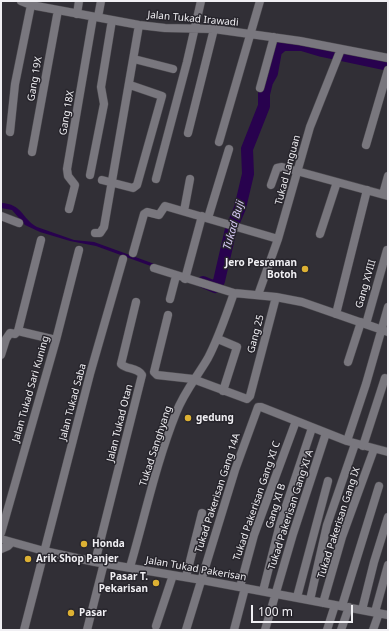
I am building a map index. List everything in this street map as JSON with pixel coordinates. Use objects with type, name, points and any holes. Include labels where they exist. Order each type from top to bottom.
[{"type":"street","name":"Jalan Tukad Irawadi","points":[[21,1],[31,5],[40,4],[58,10],[139,25],[214,29],[274,38],[340,53],[388,58]]},
{"type":"street","points":[[77,14],[79,1]]},
{"type":"street","name":"Gang 18X","points":[[69,209],[75,185],[68,176],[67,169],[95,17],[101,1]]},
{"type":"street","points":[[156,179],[187,62],[193,29],[201,1]]},
{"type":"street","points":[[219,142],[249,34],[260,1]]},
{"type":"street","points":[[10,132],[14,91],[31,5]]},
{"type":"street","name":"Gang 19X","points":[[32,152],[58,10]]},
{"type":"street","points":[[90,175],[104,104],[101,87],[112,20]]},
{"type":"street","points":[[95,233],[100,233],[104,227],[130,85],[139,25]]},
{"type":"street","points":[[188,132],[214,29]]},
{"type":"street","points":[[260,88],[274,38]]},
{"type":"street","name":"Tukad Languan","points":[[258,295],[278,239],[310,127],[340,53]]},
{"type":"street","points":[[134,59],[173,69]]},
{"type":"street","points":[[366,145],[388,70]]},
{"type":"street","points":[[102,180],[133,188],[137,185],[162,99],[160,94],[130,85]]},
{"type":"street","points":[[186,277],[205,217],[230,149]]},
{"type":"street","points":[[271,185],[277,168],[279,167],[298,170],[385,195],[388,176]]},
{"type":"street","points":[[184,211],[190,179]]},
{"type":"street","points":[[320,234],[337,182]]},
{"type":"street","points":[[336,314],[367,190]]},
{"type":"street","points":[[133,253],[145,213],[160,215],[165,206],[278,239]]},
{"type":"street","points":[[1,216],[19,223]]},
{"type":"street","points":[[18,331],[41,240]]},
{"type":"street","name":"Jalan Tukad Sari Kuning","points":[[1,533],[56,340],[79,250]]},
{"type":"street","name":"Gang XVIII","points":[[348,362],[363,323],[387,250]]},
{"type":"street","name":"Jalan Tukad Saba","points":[[24,630],[123,259]]},
{"type":"street","points":[[154,268],[234,293],[276,297],[302,302],[385,331]]},
{"type":"street","points":[[170,299],[176,276]]},
{"type":"street","name":"Tukad Sanghyang","points":[[130,567],[165,444],[176,412],[193,380],[207,360],[218,339],[234,293]]},
{"type":"street","name":"Gang 25","points":[[223,391],[247,399],[250,396],[254,376],[276,297]]},
{"type":"street","name":"Jalan Tukad Otan","points":[[95,562],[142,375],[139,371],[121,364],[136,302]]},
{"type":"street","points":[[346,441],[385,331],[388,307]]},
{"type":"street","points":[[168,315],[154,372],[157,375],[193,380],[223,391],[237,347],[218,339]]},
{"type":"street","points":[[1,355],[7,336],[10,333],[15,334],[18,331],[56,340]]},
{"type":"street","points":[[310,600],[327,524],[385,378]]},
{"type":"street","name":"Tukad Pakerisan Gang 14A","points":[[202,580],[232,478],[256,409],[261,407],[346,441],[388,452]]},
{"type":"street","name":"Tukad Pakerisan Gang XI C","points":[[234,630],[240,608],[242,587],[260,516],[296,421]]},
{"type":"street","name":"Gang XI B","points":[[263,591],[280,524],[312,428]]},
{"type":"street","name":"Tukad Pakerisan Gang XI A","points":[[265,630],[326,433]]},
{"type":"street","name":"Tukad Pakerisan Gang IX","points":[[323,603],[342,537],[374,449]]},
{"type":"street","points":[[297,597],[328,481]]},
{"type":"street","points":[[341,630],[342,606],[361,540],[379,486]]},
{"type":"street","points":[[186,577],[202,512]]},
{"type":"street","points":[[362,610],[377,549],[388,517]]},
{"type":"street","name":"Jalan Tukad Pakerisan","points":[[1,540],[95,562],[242,587],[388,615]]},
{"type":"street","points":[[1,549],[11,543]]},
{"type":"street","points":[[87,630],[104,563]]},
{"type":"street","points":[[373,630],[388,565]]},
{"type":"street","points":[[156,626],[173,575]]},
{"type":"street","points":[[186,630],[202,580]]},
{"type":"street","points":[[327,630],[342,606]]},
{"type":"shaded area","points":[[1,203],[14,206],[37,227],[74,240],[94,242],[160,266],[170,273],[96,246],[70,241],[40,232],[25,225],[12,210],[1,208]]},
{"type":"waterway","name":"Tukad Buji","points":[[203,282],[215,287],[219,281],[231,229],[240,208],[248,174],[247,149],[264,106],[264,94],[267,82],[272,73],[276,51],[283,45],[302,45],[322,51],[388,65]]},
{"type":"place","name":"Jero Pesraman Botoh","points":[[305,269]]},
{"type":"place","name":"gedung","points":[[188,418]]},
{"type":"place","name":"Honda","points":[[84,544]]},
{"type":"place","name":"Arik Shop Panjer","points":[[28,559]]},
{"type":"place","name":"Pasar T. Pekarisan","points":[[156,583]]},
{"type":"place","name":"Pasar","points":[[71,613]]}]
